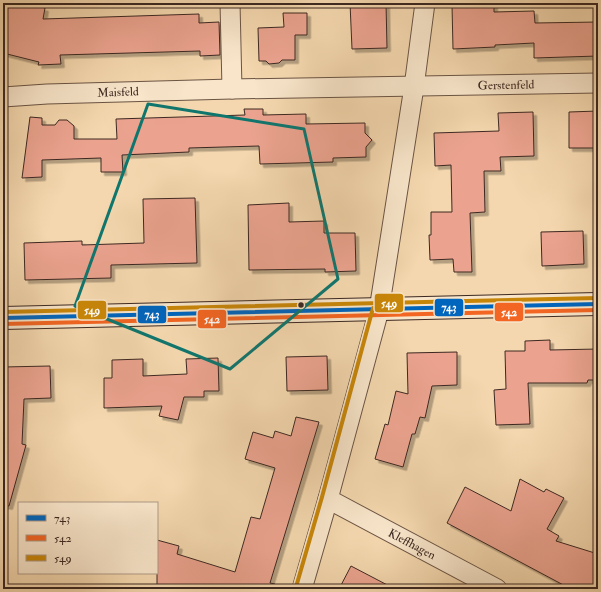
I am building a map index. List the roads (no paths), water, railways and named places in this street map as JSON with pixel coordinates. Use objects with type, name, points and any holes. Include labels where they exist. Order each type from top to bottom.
[{"type":"street","points":[[230,3],[232,89]]},
{"type":"street","points":[[302,589],[379,310],[414,87],[425,3]]},
{"type":"street","name":"Gerstenfeld","points":[[414,87],[598,83]]},
{"type":"street","name":"Maisfeld","points":[[3,97],[232,89],[414,87]]},
{"type":"street","points":[[3,318],[598,304]]},
{"type":"street","name":"Kleffhagen","points":[[328,499],[497,589]]}]
